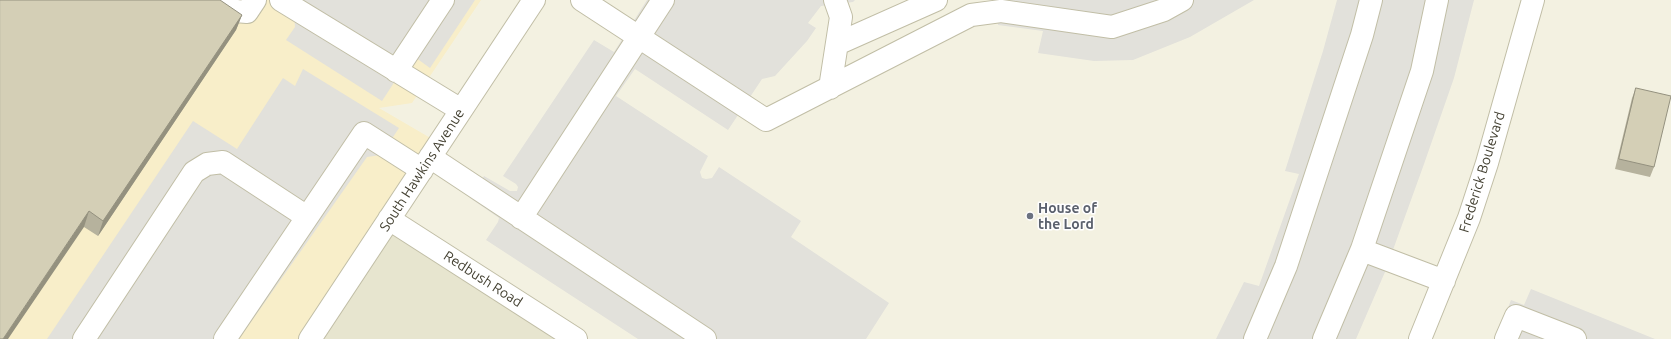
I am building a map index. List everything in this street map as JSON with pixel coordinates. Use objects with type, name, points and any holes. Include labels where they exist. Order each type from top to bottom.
[{"type":"street","points":[[219,0],[235,11],[247,12],[255,0]]},
{"type":"street","points":[[281,0],[461,110]]},
{"type":"street","points":[[396,71],[443,0]]},
{"type":"street","name":"South Hawkins Avenue","points":[[310,339],[534,0]]},
{"type":"street","points":[[582,0],[766,120],[830,88],[971,8],[1001,11],[1112,28],[1164,10],[1182,0]]},
{"type":"street","points":[[521,218],[638,36],[663,0]]},
{"type":"street","points":[[830,88],[841,17],[835,0]]},
{"type":"street","points":[[837,44],[936,0]]},
{"type":"street","points":[[1255,339],[1286,266],[1362,35],[1371,0]]},
{"type":"street","points":[[1324,339],[1362,250],[1422,71],[1437,0]]},
{"type":"street","name":"Frederick Boulevard","points":[[1420,339],[1469,218],[1533,0]]},
{"type":"street","points":[[226,339],[364,133],[426,164],[521,218],[705,339]]},
{"type":"street","points":[[84,339],[194,172],[207,164],[223,162],[307,218]]},
{"type":"street","name":"Redbush Road","points":[[390,219],[576,339]]},
{"type":"street","points":[[1362,250],[1444,281]]},
{"type":"street","points":[[1506,339],[1516,316],[1576,339]]},
{"type":"shaded area","points":[[0,0],[481,0],[412,103],[379,108],[439,143],[310,339],[0,339]]},
{"type":"shaded area","points":[[293,0],[475,0],[430,68],[412,55],[382,101],[286,40],[295,27]]},
{"type":"shaded area","points":[[647,0],[855,0],[853,2],[821,6],[808,23],[816,28],[807,41],[775,76],[762,79],[728,130],[635,69],[616,96],[708,156],[700,172],[702,178],[712,178],[719,167],[801,221],[791,237],[889,303],[866,339],[638,339],[486,240],[499,218],[470,198],[484,176],[510,191],[517,191],[518,187],[516,184],[503,176],[594,40],[614,52]]},
{"type":"shaded area","points":[[1001,0],[1254,0],[1190,37],[1133,60],[1094,61],[1038,53],[1043,31],[998,25]]},
{"type":"shaded area","points":[[1337,0],[1474,0],[1454,78],[1424,164],[1385,272],[1356,339],[1216,339],[1244,282],[1259,286],[1299,174],[1285,171],[1323,51]]},
{"type":"shaded area","points":[[303,69],[399,128],[381,155],[367,157],[239,339],[47,339],[193,121],[237,149],[283,78],[295,86]]},
{"type":"shaded area","points":[[389,219],[576,339],[310,339]]},
{"type":"shaded area","points":[[1531,289],[1655,339],[1496,339],[1511,300],[1524,305]]},
{"type":"building","points":[[0,0],[220,0],[242,15],[103,221],[89,211],[3,339],[0,339]]},
{"type":"building","points":[[1636,88],[1671,96],[1654,167],[1619,159]]},
{"type":"place","name":"House of the Lord","points":[[1030,216]]}]
